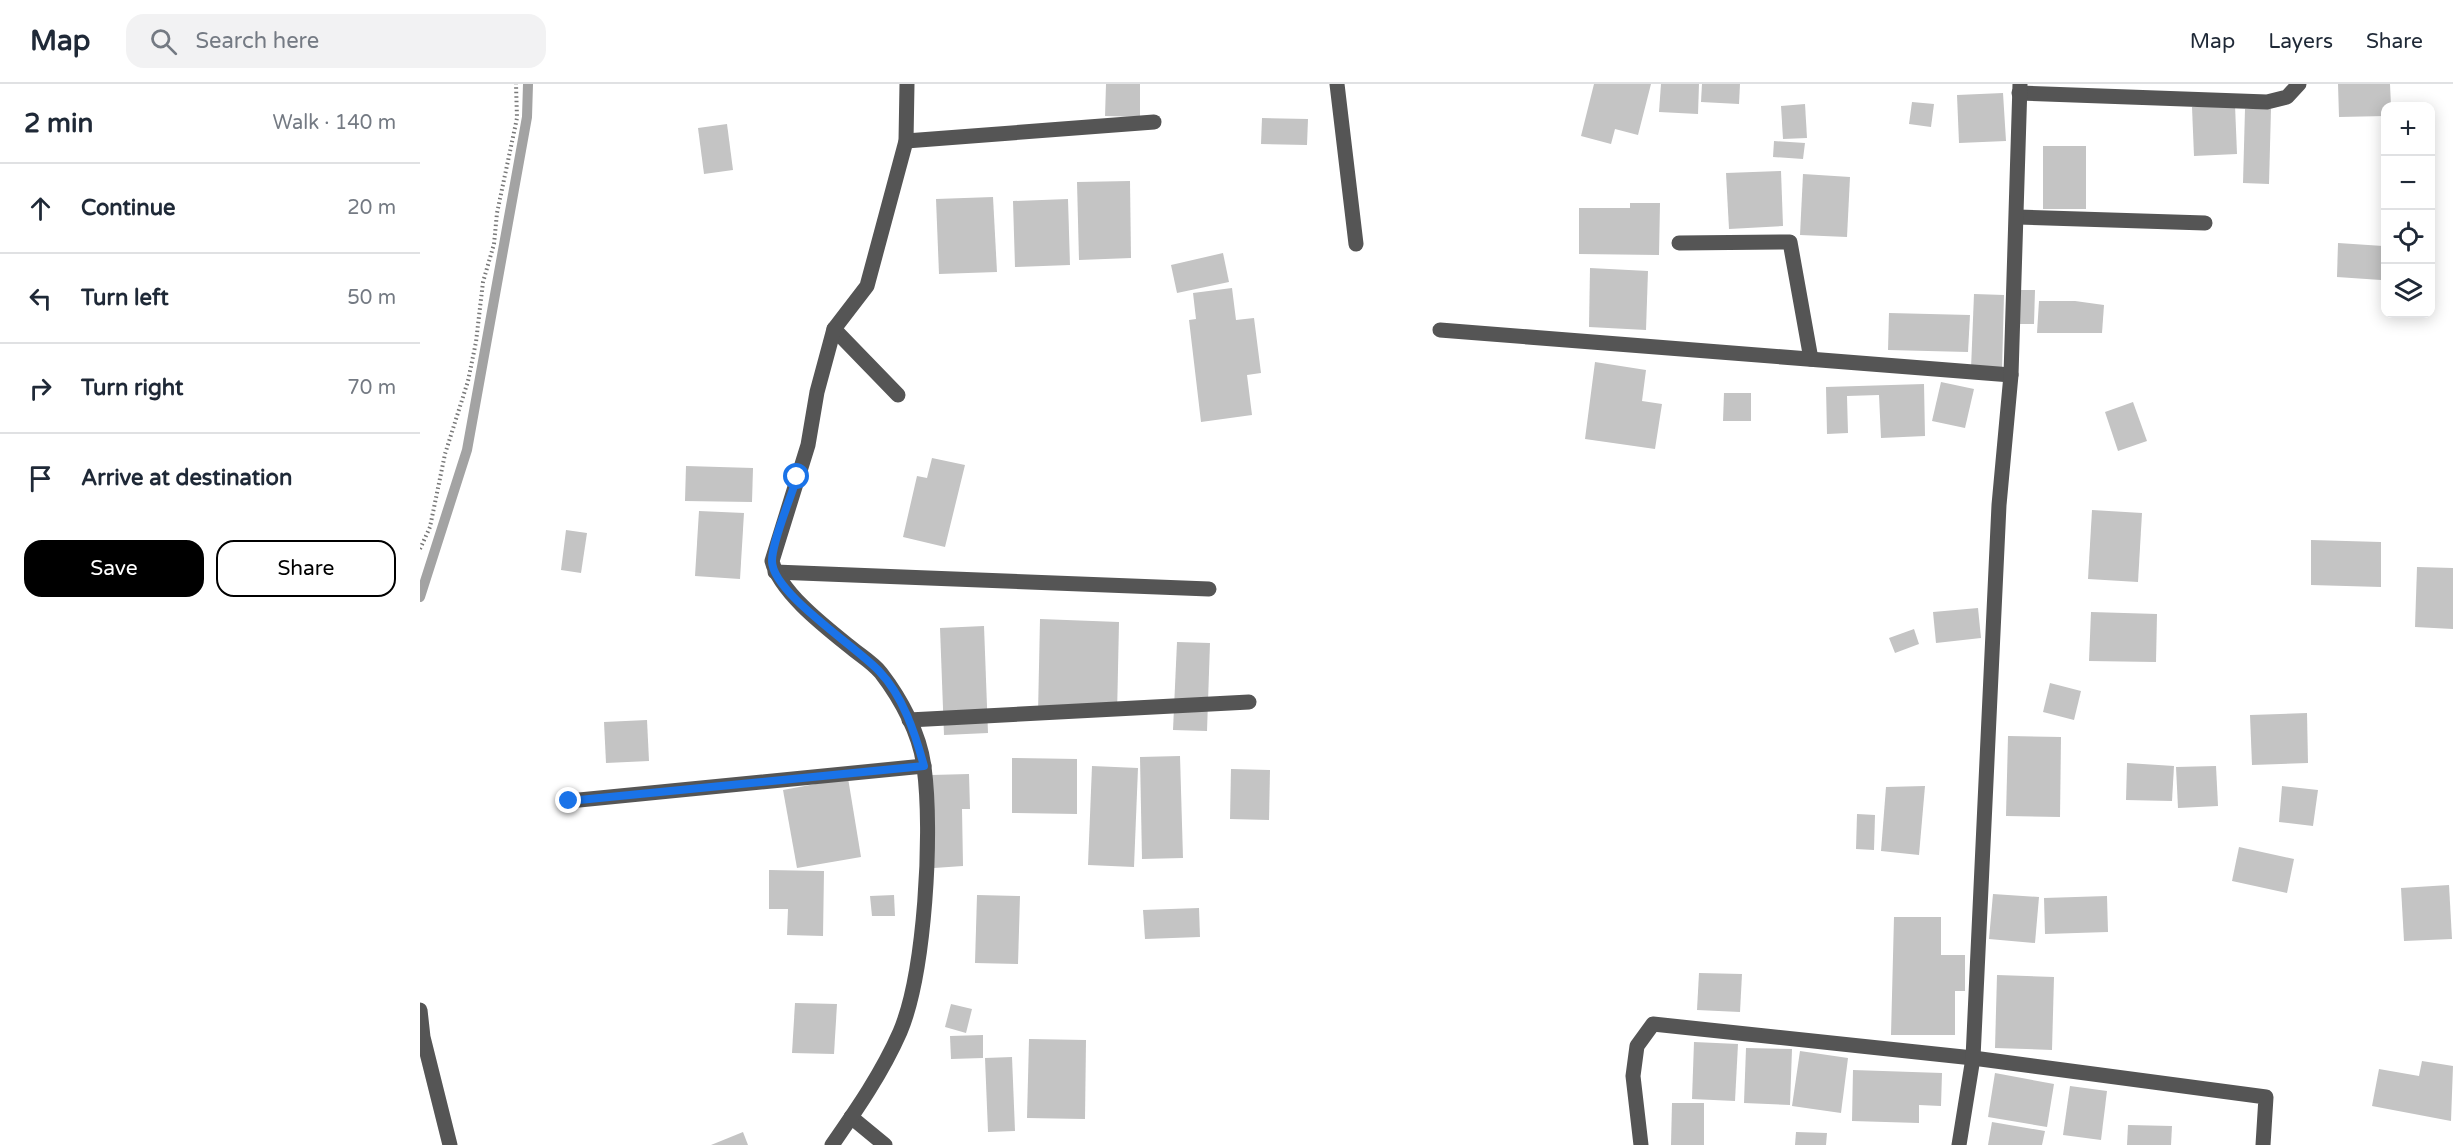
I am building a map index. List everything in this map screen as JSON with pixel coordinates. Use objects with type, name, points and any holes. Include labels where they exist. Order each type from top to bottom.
[{"type":"street","points":[[832,1145],[874,1082],[900,1031],[915,970],[925,889],[927,806],[924,766],[909,720],[880,671],[832,632],[785,587],[775,572],[772,561],[808,445],[817,393],[834,329],[867,286],[906,141],[907,84]]},
{"type":"street","points":[[1337,84],[1356,244]]},
{"type":"street","points":[[1959,1145],[1973,1058],[1999,505],[2011,375],[2018,217],[2020,89],[2267,102],[2287,97],[2299,84]]},
{"type":"street","points":[[906,141],[1154,122]]},
{"type":"street","points":[[2018,217],[2205,223]]},
{"type":"street","points":[[1679,243],[1790,242],[1811,358]]},
{"type":"street","points":[[834,329],[898,395]]},
{"type":"street","points":[[1440,330],[2011,375]]},
{"type":"street","points":[[775,572],[1209,589]]},
{"type":"street","points":[[909,720],[1249,702]]},
{"type":"street","points":[[569,801],[924,766]]},
{"type":"street","points":[[420,1010],[423,1037],[450,1145]]},
{"type":"street","points":[[1641,1145],[1634,1076],[1637,1046],[1653,1024],[1973,1058],[2266,1097],[2263,1145]]},
{"type":"street","points":[[851,1117],[885,1145]]},
{"type":"path","points":[[420,549],[435,508],[445,454],[474,352],[483,282],[494,244],[497,213],[517,118],[516,84]]},
{"type":"building","points":[[1106,84],[1140,84],[1140,117],[1105,116]]},
{"type":"building","points":[[1594,84],[1651,84],[1638,135],[1615,129],[1611,144],[1581,136]]},
{"type":"building","points":[[1661,84],[1699,84],[1698,114],[1659,112]]},
{"type":"building","points":[[1702,84],[1740,84],[1739,104],[1701,102]]},
{"type":"building","points":[[2338,84],[2390,84],[2391,102],[2381,102],[2381,116],[2339,117]]},
{"type":"building","points":[[2003,93],[2006,141],[1959,143],[1957,95]]},
{"type":"building","points":[[1912,102],[1934,104],[1931,127],[1909,124]]},
{"type":"building","points":[[1805,104],[1807,138],[1783,139],[1781,106]]},
{"type":"building","points":[[2235,105],[2237,154],[2194,156],[2192,107]]},
{"type":"building","points":[[2245,109],[2271,109],[2269,184],[2243,183]]},
{"type":"building","points":[[1262,118],[1308,119],[1307,145],[1261,144]]},
{"type":"building","points":[[727,124],[733,170],[704,174],[698,128]]},
{"type":"building","points":[[1774,141],[1805,143],[1803,159],[1773,157]]},
{"type":"building","points":[[2043,146],[2086,146],[2086,209],[2043,209]]},
{"type":"building","points":[[1781,171],[1783,226],[1729,229],[1726,173]]},
{"type":"building","points":[[1803,174],[1850,177],[1847,237],[1800,235]]},
{"type":"building","points":[[1130,181],[1131,258],[1079,260],[1077,182]]},
{"type":"building","points":[[993,197],[997,272],[939,274],[936,199]]},
{"type":"building","points":[[1068,199],[1070,265],[1015,267],[1013,201]]},
{"type":"building","points":[[1630,203],[1660,203],[1659,255],[1579,254],[1579,208],[1630,208]]},
{"type":"building","points":[[2338,243],[2381,246],[2381,280],[2337,277]]},
{"type":"building","points":[[1223,253],[1229,282],[1177,293],[1171,265]]},
{"type":"building","points":[[1590,268],[1648,271],[1646,330],[1589,327]]},
{"type":"building","points":[[1232,288],[1236,320],[1254,318],[1261,373],[1247,375],[1252,415],[1201,422],[1189,320],[1196,319],[1193,293]]},
{"type":"building","points":[[2020,290],[2035,290],[2034,324],[2019,324]]},
{"type":"building","points":[[1974,294],[2004,295],[2002,370],[1971,369]]},
{"type":"building","points":[[2039,301],[2075,301],[2104,305],[2102,333],[2037,333]]},
{"type":"building","points":[[1889,313],[1970,315],[1968,352],[1888,350]]},
{"type":"building","points":[[1595,362],[1646,370],[1642,401],[1662,404],[1655,449],[1585,439]]},
{"type":"building","points":[[1941,382],[1974,389],[1965,428],[1932,421]]},
{"type":"building","points":[[1924,384],[1925,436],[1881,438],[1879,395],[1847,396],[1848,433],[1827,434],[1826,387]]},
{"type":"building","points":[[1724,393],[1751,393],[1751,421],[1723,421]]},
{"type":"building","points":[[2133,402],[2147,441],[2118,451],[2105,412]]},
{"type":"building","points":[[932,458],[965,465],[945,547],[903,537],[917,476],[927,478]]},
{"type":"building","points":[[686,466],[753,468],[752,502],[685,501]]},
{"type":"building","points":[[2092,510],[2142,513],[2138,582],[2088,579]]},
{"type":"building","points":[[699,511],[744,513],[740,579],[695,576]]},
{"type":"building","points":[[566,530],[587,533],[581,573],[561,570]]},
{"type":"building","points":[[2311,540],[2381,542],[2381,587],[2311,585]]},
{"type":"building","points":[[2417,567],[2453,568],[2453,629],[2415,627]]},
{"type":"building","points":[[1978,608],[1981,638],[1936,643],[1933,612]]},
{"type":"building","points":[[2091,612],[2157,614],[2156,662],[2089,661]]},
{"type":"building","points":[[1040,619],[1119,622],[1117,716],[1038,714]]},
{"type":"building","points":[[984,626],[988,733],[944,735],[940,628]]},
{"type":"building","points":[[1914,629],[1919,644],[1895,653],[1889,638]]},
{"type":"building","points":[[1177,642],[1210,643],[1207,731],[1173,730]]},
{"type":"building","points":[[2050,683],[2081,691],[2074,720],[2043,712]]},
{"type":"building","points":[[2307,713],[2308,763],[2252,765],[2250,715]]},
{"type":"building","points":[[647,720],[649,761],[606,763],[604,722]]},
{"type":"building","points":[[2008,736],[2061,737],[2060,817],[2006,816]]},
{"type":"building","points":[[1180,756],[1183,858],[1142,859],[1140,757]]},
{"type":"building","points":[[1012,758],[1077,759],[1077,814],[1012,813]]},
{"type":"building","points":[[2127,763],[2174,766],[2172,801],[2126,800]]},
{"type":"building","points":[[1092,766],[1138,768],[1134,867],[1088,865]]},
{"type":"building","points":[[2216,766],[2218,806],[2178,808],[2176,767]]},
{"type":"building","points":[[1231,769],[1270,770],[1269,820],[1230,819]]},
{"type":"building","points":[[969,774],[970,809],[962,809],[963,866],[934,868],[931,775]]},
{"type":"building","points":[[848,778],[861,857],[797,868],[783,790]]},
{"type":"building","points":[[1925,786],[1919,855],[1881,851],[1886,787]]},
{"type":"building","points":[[2282,786],[2318,790],[2313,826],[2279,822]]},
{"type":"building","points":[[1857,814],[1875,815],[1874,850],[1856,849]]},
{"type":"building","points":[[2239,847],[2294,859],[2287,893],[2232,881]]},
{"type":"building","points":[[769,870],[824,871],[823,936],[787,935],[788,909],[769,909]]},
{"type":"building","points":[[2449,885],[2452,939],[2404,941],[2401,888]]},
{"type":"building","points":[[1993,894],[2039,897],[2035,943],[1989,939]]},
{"type":"building","points":[[894,895],[895,916],[872,916],[870,896]]},
{"type":"building","points":[[977,895],[1020,896],[1018,964],[975,963]]},
{"type":"building","points":[[2107,896],[2108,932],[2045,934],[2044,898]]},
{"type":"building","points":[[1199,908],[1200,937],[1145,939],[1143,910]]},
{"type":"building","points":[[1894,917],[1941,917],[1941,955],[1965,955],[1965,991],[1955,991],[1955,1035],[1891,1035]]},
{"type":"building","points":[[1699,973],[1742,974],[1740,1012],[1697,1010]]},
{"type":"building","points":[[1997,975],[2054,977],[2052,1050],[1995,1048]]},
{"type":"building","points":[[795,1003],[837,1004],[834,1054],[792,1053]]},
{"type":"building","points":[[951,1004],[972,1009],[966,1033],[945,1027]]},
{"type":"building","points":[[983,1035],[983,1058],[951,1059],[950,1036]]},
{"type":"building","points":[[1029,1039],[1086,1040],[1085,1119],[1027,1118]]},
{"type":"building","points":[[1694,1042],[1738,1044],[1735,1101],[1692,1099]]},
{"type":"building","points":[[1746,1048],[1792,1049],[1790,1105],[1744,1103]]},
{"type":"building","points":[[1800,1051],[1848,1058],[1841,1113],[1792,1106]]},
{"type":"building","points":[[1012,1057],[1015,1131],[988,1132],[985,1058]]},
{"type":"building","points":[[2422,1061],[2453,1066],[2451,1121],[2372,1106],[2379,1069],[2419,1076]]},
{"type":"building","points":[[1853,1070],[1942,1073],[1941,1106],[1919,1105],[1919,1123],[1852,1121]]},
{"type":"building","points":[[1995,1073],[2054,1084],[2047,1127],[1988,1117]]},
{"type":"building","points":[[2070,1086],[2107,1091],[2101,1140],[2063,1135]]},
{"type":"building","points":[[1672,1103],[1704,1103],[1704,1145],[1671,1145]]},
{"type":"building","points":[[1992,1122],[2045,1131],[2042,1145],[1988,1145]]},
{"type":"building","points":[[2128,1125],[2172,1126],[2171,1145],[2127,1145]]},
{"type":"building","points":[[743,1132],[748,1145],[711,1145]]},
{"type":"building","points":[[1796,1132],[1827,1133],[1826,1145],[1795,1145]]},
{"type":"waterway","points":[[420,597],[467,450],[527,117],[528,84]]},
{"type":"route","points":[[569,801],[924,766],[914,730],[898,698],[880,671],[832,632],[785,587],[775,572],[772,561],[775,547],[797,477]]}]
